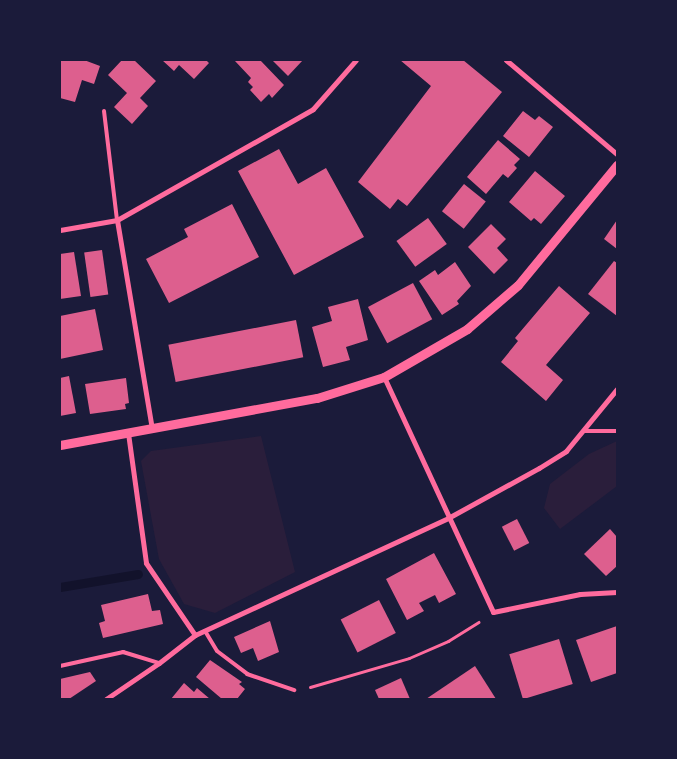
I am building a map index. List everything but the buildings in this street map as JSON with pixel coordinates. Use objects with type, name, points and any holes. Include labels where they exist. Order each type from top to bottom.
[{"type":"street","points":[[60,230],[117,220],[313,109],[356,60]]},
{"type":"street","points":[[506,60],[617,154]]},
{"type":"street","points":[[60,445],[152,430],[318,398],[384,377],[467,330],[518,285],[617,165]]},
{"type":"street","points":[[117,220],[152,430]]},
{"type":"street","points":[[384,377],[493,612],[580,594],[617,592]]},
{"type":"street","points":[[106,699],[159,663],[195,635],[448,518],[539,468],[566,450],[584,431],[617,389]]},
{"type":"street","points":[[128,433],[146,563],[195,635]]},
{"type":"lane","points":[[104,112],[117,220]]},
{"type":"lane","points":[[584,431],[617,431]]},
{"type":"lane","points":[[205,632],[217,651],[247,674],[294,690]]},
{"type":"lane","points":[[60,666],[122,652],[159,663]]},
{"type":"path","points":[[294,690],[346,679],[409,658],[448,641],[493,612]]},
{"type":"shaded area","points":[[261,436],[295,572],[215,613],[184,604],[159,559],[141,461],[151,451]]},
{"type":"shaded area","points":[[617,441],[617,486],[560,529],[544,508],[550,484],[589,454]]},
{"type":"waterway","points":[[60,587],[138,574]]}]
